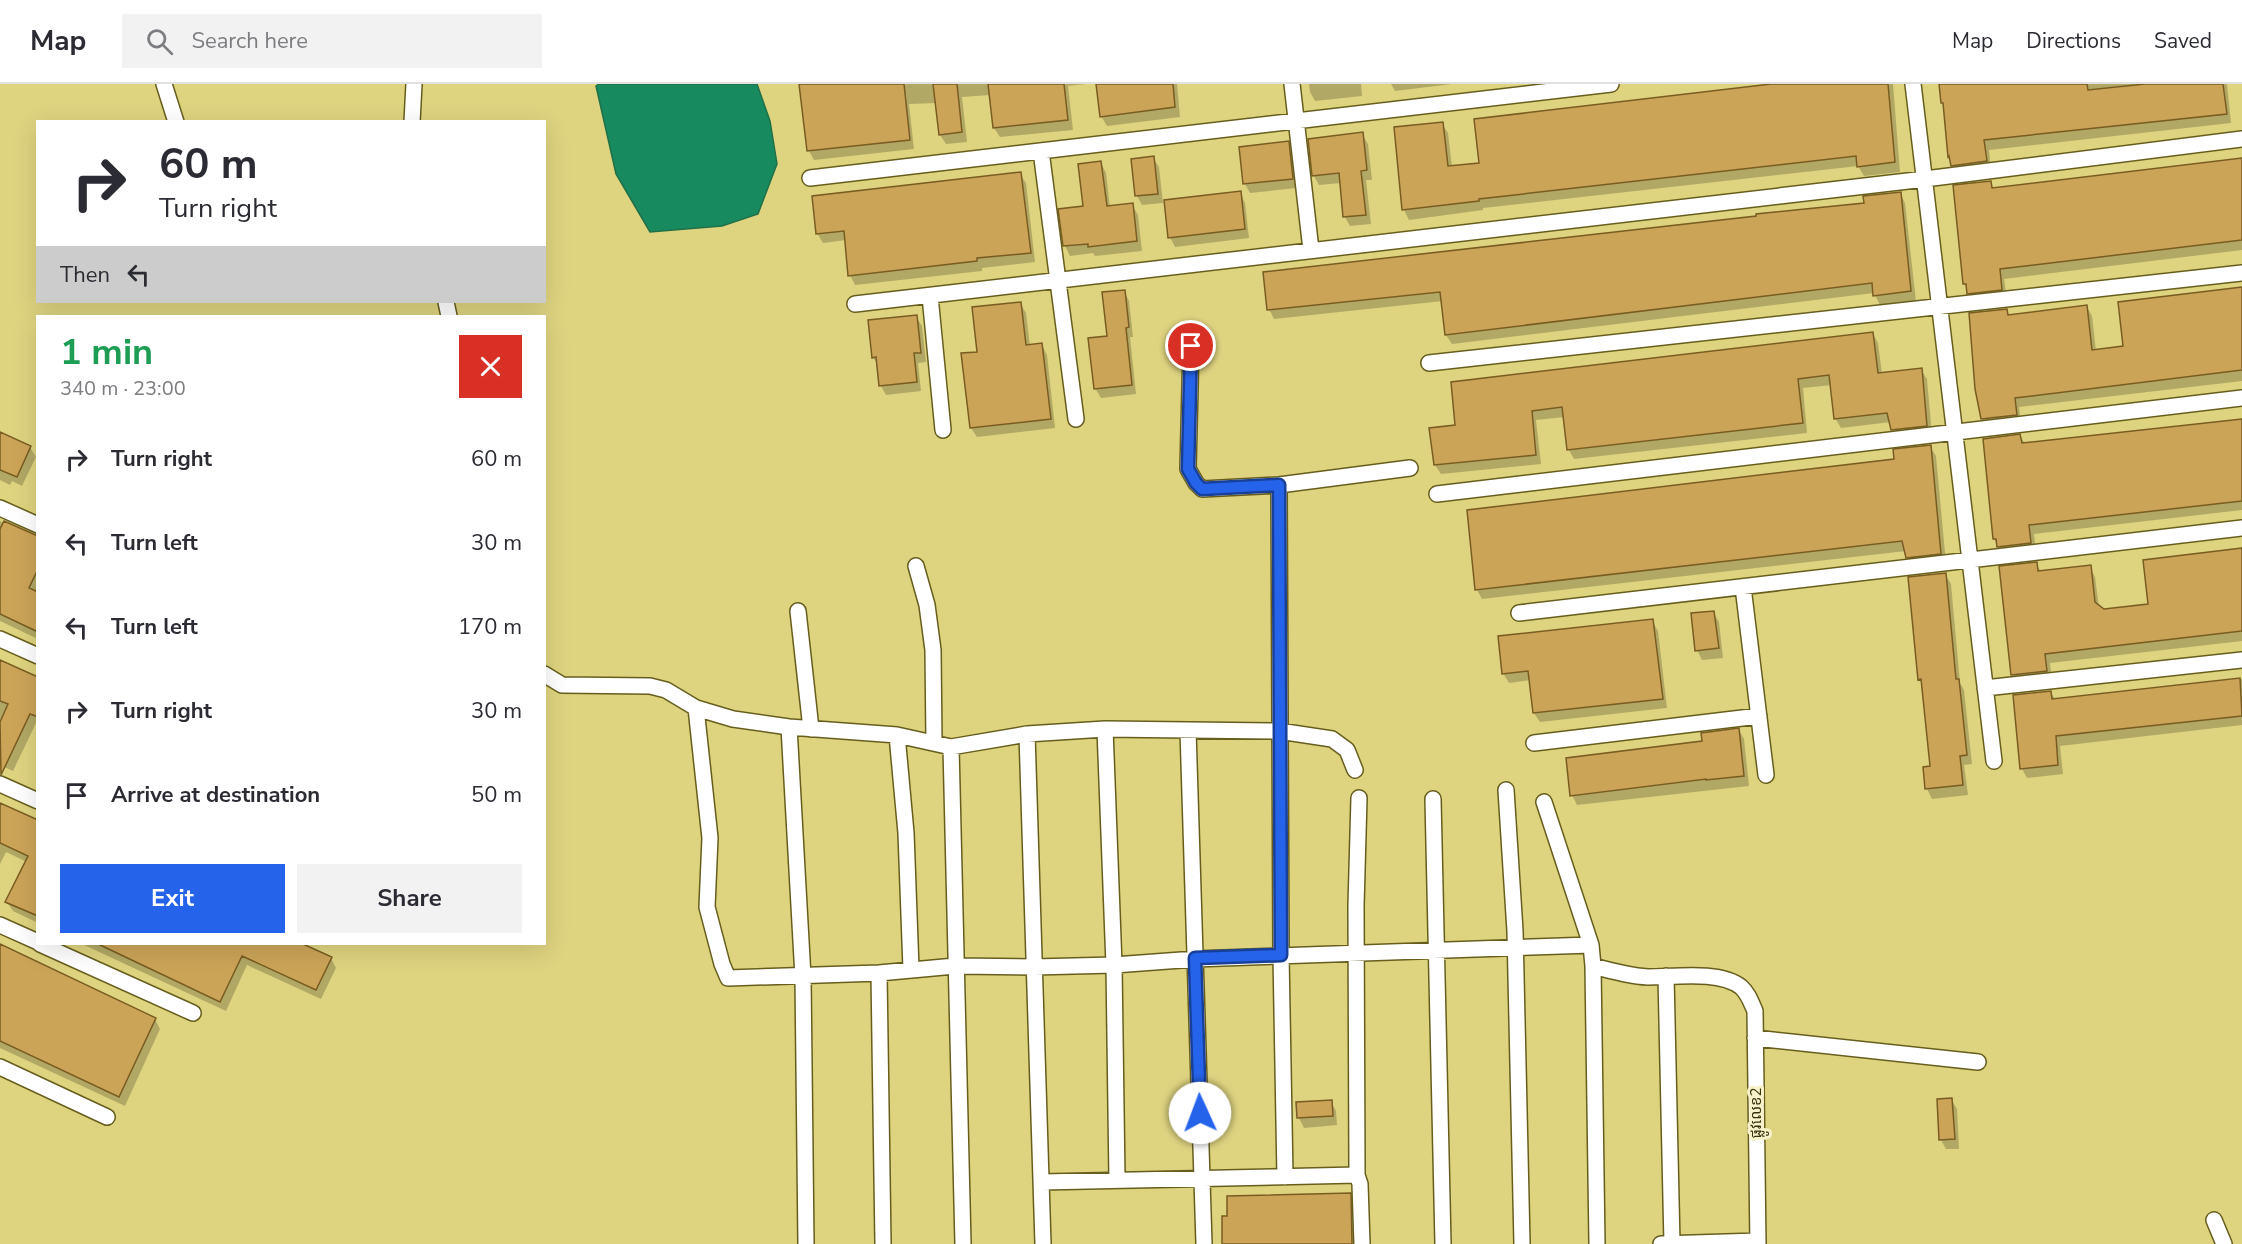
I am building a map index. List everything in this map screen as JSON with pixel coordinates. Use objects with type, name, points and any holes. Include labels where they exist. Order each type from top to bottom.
[{"type":"street","points":[[165,84],[176,120]]},
{"type":"street","points":[[412,120],[414,84]]},
{"type":"street","points":[[1292,84],[1311,250]]},
{"type":"street","points":[[810,178],[1611,84]]},
{"type":"street","points":[[1914,84],[1994,761]]},
{"type":"street","points":[[855,304],[1925,179],[2242,139]]},
{"type":"street","points":[[1041,151],[1076,419]]},
{"type":"street","points":[[1429,363],[2242,273]]},
{"type":"street","points":[[930,296],[943,430]]},
{"type":"street","points":[[1191,346],[1188,469],[1202,489],[1279,485],[1410,468]]},
{"type":"street","points":[[1437,494],[2242,398]]},
{"type":"street","points":[[1279,485],[1279,731],[1285,1178]]},
{"type":"street","points":[[0,508],[36,524]]},
{"type":"street","points":[[1519,613],[2242,528]]},
{"type":"street","points":[[916,566],[927,605],[933,650],[934,743]]},
{"type":"street","points":[[1743,587],[1766,775]]},
{"type":"street","points":[[798,611],[811,729]]},
{"type":"street","points":[[0,639],[36,655]]},
{"type":"street","points":[[1986,688],[2242,660]]},
{"type":"street","points":[[546,675],[562,685],[650,687],[666,690],[696,708],[733,719],[789,728],[897,735],[951,747],[1027,734],[1105,729],[1279,731],[1332,739],[1347,750],[1355,770]]},
{"type":"street","points":[[696,708],[710,838],[707,907],[728,978],[879,973],[955,966],[1114,965],[1195,958],[1590,945]]},
{"type":"street","points":[[1534,743],[1759,716]]},
{"type":"street","points":[[789,728],[803,977],[806,1244]]},
{"type":"street","points":[[1105,729],[1114,965],[1117,1180]]},
{"type":"street","points":[[1188,730],[1204,1244]]},
{"type":"street","points":[[1027,734],[1043,1244]]},
{"type":"street","points":[[897,735],[906,833],[911,969]]},
{"type":"street","points":[[951,747],[963,1244]]},
{"type":"street","points":[[0,784],[36,800]]},
{"type":"street","points":[[1506,790],[1515,949],[1522,1244]]},
{"type":"street","points":[[1359,798],[1357,1175],[1360,1184],[1362,1244]]},
{"type":"street","points":[[1433,799],[1443,1244]]},
{"type":"street","points":[[1544,802],[1590,945],[1593,966],[1597,1244]]},
{"type":"street","points":[[0,925],[36,942]]},
{"type":"street","points":[[43,945],[193,1013]]},
{"type":"street","points":[[1593,966],[1647,977],[1666,976],[1672,1244]]},
{"type":"street","points":[[879,973],[883,1244]]},
{"type":"street","name":"ផ្លូវលេខ2","points":[[1666,976],[1713,977],[1728,980],[1741,987],[1749,997],[1755,1011],[1758,1242]]},
{"type":"street","points":[[1755,1038],[1978,1062]]},
{"type":"street","points":[[0,1067],[107,1117]]},
{"type":"street","points":[[1042,1182],[1357,1175]]},
{"type":"street","points":[[2214,1220],[2224,1244]]},
{"type":"street","points":[[1661,1244],[1758,1242]]},
{"type":"shaded area","points":[[599,84],[757,84],[770,121],[777,164],[758,214],[722,226],[650,232],[616,174],[596,86]]},
{"type":"building","points":[[799,84],[904,84],[910,140],[807,151]]},
{"type":"building","points":[[933,84],[957,84],[962,132],[939,135]]},
{"type":"building","points":[[988,84],[1064,84],[1068,120],[993,128]]},
{"type":"building","points":[[1096,84],[1173,84],[1175,107],[1100,117]]},
{"type":"building","points":[[1771,84],[1888,84],[1895,162],[1857,167],[1856,156],[1479,199],[1479,201],[1402,210],[1394,127],[1443,122],[1448,166],[1479,163],[1474,119]]},
{"type":"building","points":[[1939,84],[2087,84],[2088,90],[2145,84],[2223,84],[2227,114],[1984,140],[1987,161],[1951,166]]},
{"type":"building","points":[[1363,132],[1367,170],[1361,171],[1366,215],[1343,217],[1339,173],[1312,176],[1308,139]]},
{"type":"building","points":[[1289,141],[1293,179],[1243,184],[1239,147]]},
{"type":"building","points":[[1154,156],[1158,194],[1135,196],[1131,159]]},
{"type":"building","points":[[2242,158],[2242,240],[2000,269],[2002,290],[1967,294],[1966,284],[1963,284],[1953,185],[1991,181],[1992,188]]},
{"type":"building","points":[[1101,161],[1107,206],[1133,203],[1137,241],[1088,247],[1088,244],[1063,246],[1058,209],[1083,206],[1078,164]]},
{"type":"building","points":[[1021,172],[1031,253],[848,276],[844,231],[816,234],[812,196]]},
{"type":"building","points":[[1241,191],[1245,229],[1168,238],[1164,200]]},
{"type":"building","points":[[1901,192],[1911,291],[1873,296],[1872,283],[1445,335],[1440,292],[1267,310],[1263,272],[1864,203],[1863,196]]},
{"type":"building","points":[[2242,287],[2242,370],[2015,398],[2017,415],[1981,419],[1975,389],[1969,313],[2007,309],[2008,315],[2087,305],[2092,350],[2123,346],[2118,302]]},
{"type":"building","points":[[1125,290],[1132,385],[1094,389],[1088,338],[1107,336],[1102,292]]},
{"type":"building","points":[[1021,302],[1026,345],[1042,343],[1051,419],[970,428],[961,353],[977,352],[972,307]]},
{"type":"building","points":[[917,315],[921,353],[914,353],[917,382],[879,386],[876,357],[872,358],[868,320]]},
{"type":"building","points":[[1873,332],[1878,373],[1922,368],[1927,426],[1891,430],[1887,413],[1834,419],[1829,375],[1798,379],[1803,423],[1567,450],[1562,407],[1532,411],[1536,455],[1434,465],[1429,428],[1455,425],[1451,382]]},
{"type":"building","points":[[2242,419],[2242,501],[2029,525],[2031,543],[1997,547],[1996,539],[1993,539],[1983,439],[2020,434],[2022,443]]},
{"type":"building","points":[[0,432],[31,446],[17,477],[0,470]]},
{"type":"building","points":[[1931,445],[1941,554],[1906,558],[1902,541],[1475,590],[1467,510],[1894,459],[1893,449]]},
{"type":"building","points":[[4,521],[36,535],[36,573],[29,588],[36,591],[36,631],[0,614],[0,529]]},
{"type":"building","points":[[2242,548],[2242,631],[2045,654],[2047,671],[2011,675],[1999,566],[2037,562],[2038,571],[2091,565],[2095,602],[2104,609],[2148,604],[2143,560]]},
{"type":"building","points":[[1946,573],[1956,679],[1959,679],[1967,755],[1960,756],[1963,785],[1925,789],[1923,767],[1930,766],[1921,679],[1918,680],[1908,577]]},
{"type":"building","points":[[1714,611],[1719,648],[1695,651],[1691,613]]},
{"type":"building","points":[[1653,619],[1663,699],[1533,713],[1528,671],[1502,674],[1498,636]]},
{"type":"building","points":[[0,660],[36,676],[36,716],[30,714],[1,775],[0,722],[8,704],[0,701]]},
{"type":"building","points":[[2240,678],[2242,716],[2056,736],[2058,765],[2020,769],[2013,695],[2051,691],[2052,699]]},
{"type":"building","points":[[1739,728],[1744,776],[1570,796],[1566,758],[1702,741],[1701,733]]},
{"type":"building","points":[[0,803],[36,819],[36,915],[5,902],[28,856],[0,843]]},
{"type":"building","points":[[0,944],[156,1018],[119,1097],[0,1041]]},
{"type":"building","points":[[100,945],[305,945],[332,957],[316,990],[242,956],[220,1002]]},
{"type":"building","points":[[1952,1098],[1955,1139],[1939,1140],[1937,1099]]},
{"type":"building","points":[[1332,1100],[1333,1116],[1297,1118],[1296,1102]]},
{"type":"building","points":[[1351,1193],[1352,1244],[1222,1244],[1222,1216],[1227,1216],[1227,1196]]},
{"type":"route","points":[[1191,346],[1188,469],[1196,483],[1202,489],[1279,485],[1281,955],[1195,958],[1200,1113]]}]
